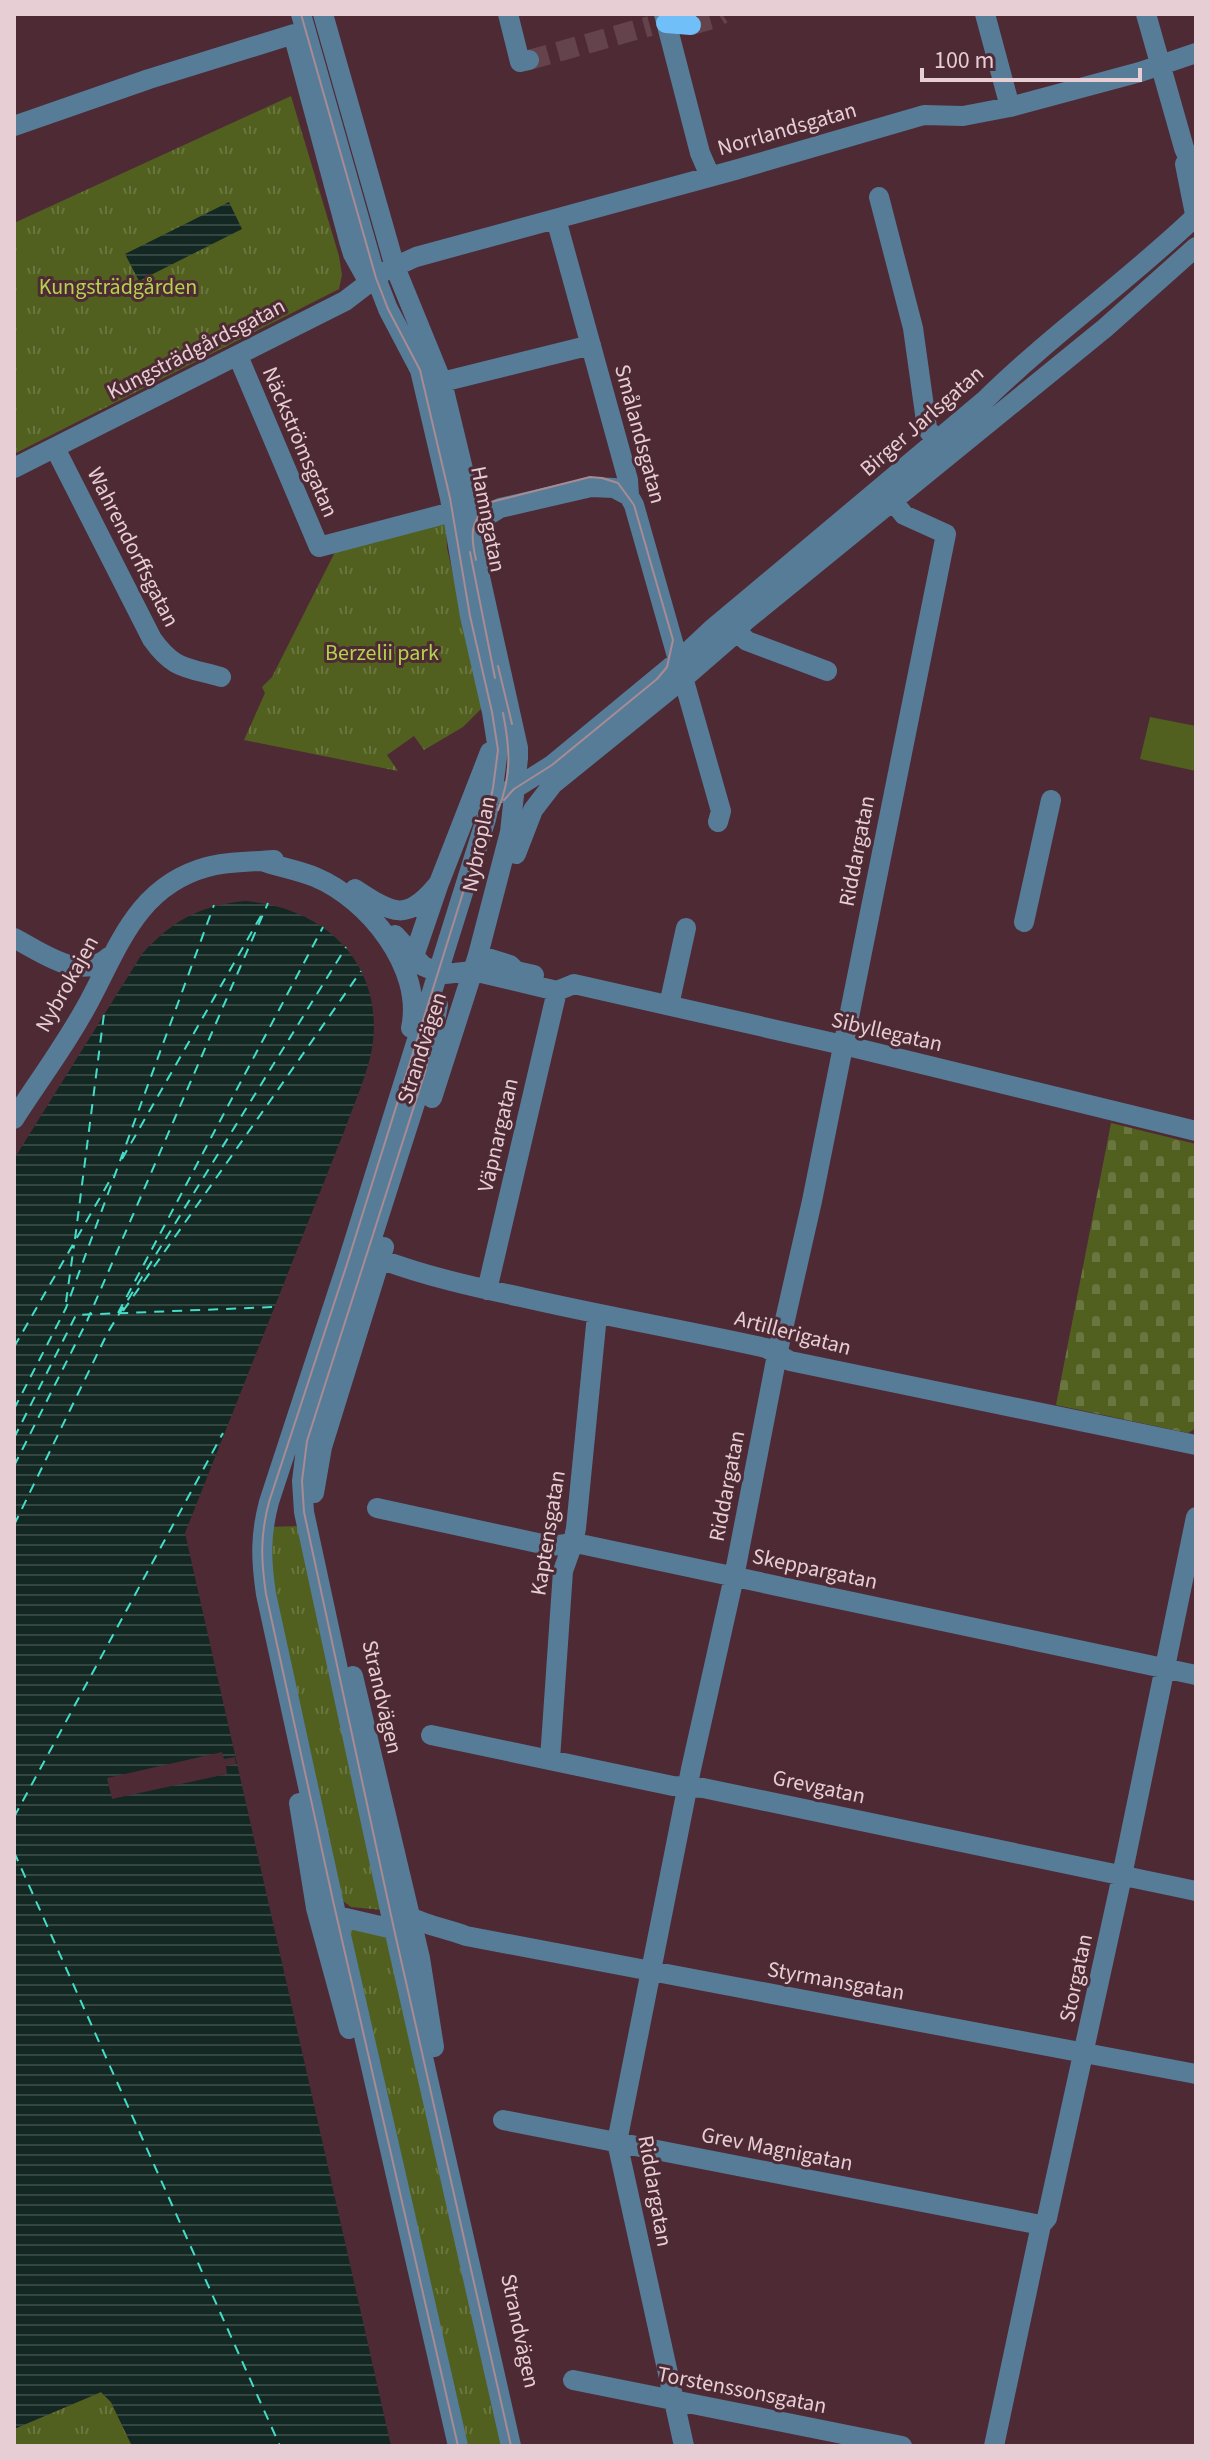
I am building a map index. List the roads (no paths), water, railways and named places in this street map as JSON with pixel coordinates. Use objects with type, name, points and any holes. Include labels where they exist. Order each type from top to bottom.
[{"type":"street","name":"Hamngatan","points":[[301,14],[381,275],[422,350],[460,496],[510,756],[486,819]]},
{"type":"street","name":"Hamngatan","points":[[308,14],[381,275]]},
{"type":"street","name":"Hamngatan","points":[[323,14],[388,309],[420,370],[452,512],[498,750],[494,795]]},
{"type":"street","points":[[508,14],[520,62],[529,60]]},
{"type":"street","points":[[985,14],[1010,107]]},
{"type":"street","points":[[1146,14],[1184,148],[1196,219]]},
{"type":"street","points":[[670,20],[700,153],[710,176]]},
{"type":"street","name":"Hamngatan","points":[[291,24],[353,254],[407,299],[442,382],[469,494],[474,524],[472,541],[518,748],[494,795]]},
{"type":"street","points":[[14,126],[149,79],[291,24]]},
{"type":"street","name":"Norrlandsgatan","points":[[381,275],[436,250],[924,115],[963,116],[1010,107],[1196,53]]},
{"type":"street","points":[[1184,148],[1196,176]]},
{"type":"street","points":[[879,197],[913,328],[927,428],[936,441]]},
{"type":"street","name":"Smålandsgatan","points":[[556,219],[628,480],[629,496],[721,811],[718,822]]},
{"type":"street","name":"Birger Jarlsgatan","points":[[681,670],[711,630],[1196,219]]},
{"type":"street","name":"Birger Jarlsgatan","points":[[533,810],[559,779],[725,628],[1098,319],[1196,219]]},
{"type":"street","name":"Birger Jarlsgatan","points":[[494,795],[540,774],[737,632],[744,622],[1105,328],[1196,247]]},
{"type":"street","name":"Kungsträdgårdsgatan","points":[[14,468],[345,301],[381,275]]},
{"type":"street","points":[[442,382],[591,345]]},
{"type":"street","name":"Näckströmsgatan","points":[[238,356],[319,547],[452,512]]},
{"type":"street","name":"Wahrendorffsgatan","points":[[55,448],[152,639],[164,656],[175,664],[221,677]]},
{"type":"street","points":[[474,524],[500,508],[591,487],[614,488],[629,496]]},
{"type":"street","name":"Riddargatan","points":[[684,2446],[617,2142],[777,1355],[812,1201],[946,534],[904,515],[892,500]]},
{"type":"street","points":[[737,632],[747,641],[827,671]]},
{"type":"street","name":"Birger Jarlsgatan","points":[[518,748],[528,757],[539,760],[575,746]]},
{"type":"street","name":"Nybroplan","points":[[409,977],[413,956],[439,883],[494,795]]},
{"type":"street","name":"Nybroplan","points":[[475,963],[510,832],[494,795]]},
{"type":"street","name":"Nybroplan","points":[[441,973],[494,795]]},
{"type":"street","points":[[1024,922],[1051,800]]},
{"type":"street","name":"Nybroplan","points":[[475,963],[488,937],[533,810]]},
{"type":"street","name":"Nybroplan","points":[[441,973],[486,819]]},
{"type":"street","points":[[262,861],[295,861],[323,869],[382,907],[393,910],[407,910],[419,905],[439,883]]},
{"type":"street","points":[[262,861],[315,877],[330,885],[394,935],[423,966],[441,973]]},
{"type":"street","name":"Nybrokajen","points":[[14,1119],[92,996],[110,956],[132,920],[150,898],[173,881],[206,867],[262,861]]},
{"type":"street","points":[[379,923],[409,977]]},
{"type":"street","points":[[669,1005],[686,928]]},
{"type":"street","points":[[14,938],[75,967],[101,964],[110,956]]},
{"type":"street","name":"Sibyllegatan","points":[[441,973],[475,963],[562,989],[574,984],[669,1005],[1196,1131]]},
{"type":"street","name":"Strandvägen","points":[[475,963],[322,1447],[314,1497],[511,2446]]},
{"type":"street","name":"Strandvägen","points":[[441,973],[269,1502],[261,1539],[261,1559],[337,1916],[458,2446]]},
{"type":"street","name":"Strandvägen","points":[[441,973],[435,1029],[425,1072],[307,1441],[302,1481],[304,1512],[405,1926],[420,1958],[436,2053],[521,2446]]},
{"type":"street","name":"Strandvägen","points":[[409,977],[413,1019],[405,1056],[263,1488],[251,1554],[254,1591],[295,1772],[316,1908],[362,2077],[451,2446]]},
{"type":"street","name":"Väpnargatan","points":[[487,1290],[562,989]]},
{"type":"street","name":"Artillerigatan","points":[[380,1259],[487,1290],[766,1348],[790,1361],[1196,1445]]},
{"type":"street","name":"Kaptensgatan","points":[[550,1759],[563,1571],[573,1543],[597,1315]]},
{"type":"street","name":"Skeppargatan","points":[[377,1508],[551,1546],[573,1543],[1196,1675]]},
{"type":"street","name":"Storgatan","points":[[994,2446],[1041,2225],[1047,2218],[1084,2051],[1196,1517]]},
{"type":"street","name":"Grevgatan","points":[[431,1735],[673,1786],[703,1788],[1196,1891]]},
{"type":"street","name":"Strandvägen","points":[[295,1772],[306,1802],[327,1906],[337,1916]]},
{"type":"street","name":"Styrmansgatan","points":[[337,1916],[405,1926],[445,1939],[466,1936],[1196,2074]]},
{"type":"street","name":"Grev Magnigatan","points":[[503,2120],[1041,2225]]},
{"type":"street","name":"Torstenssonsgatan","points":[[573,2380],[902,2446]]},
{"type":"tunnel","points":[[691,25],[722,14]]},
{"type":"tunnel","points":[[529,60],[650,26]]},
{"type":"tram line","points":[[301,14],[376,278],[388,309],[420,370],[450,498],[470,616],[498,750],[486,819],[269,1502],[262,1548],[266,1594],[458,2446]]},
{"type":"tram line","points":[[476,560],[473,528],[479,515],[491,502],[590,477],[618,483],[634,505],[673,640],[667,667],[657,679],[552,765],[514,789],[504,800]]},
{"type":"tram line","points":[[470,552],[495,678]]},
{"type":"tram line","points":[[498,666],[512,724]]},
{"type":"tram line","points":[[498,810],[506,785],[508,762],[503,713]]},
{"type":"tram line","points":[[440,993],[425,1072],[307,1441],[302,1481],[304,1512],[394,1929],[511,2446]]},
{"type":"park label","name":"Kungsträdgården","points":[[118,287]]},
{"type":"park label","name":"Berzelii park","points":[[382,653]]}]
